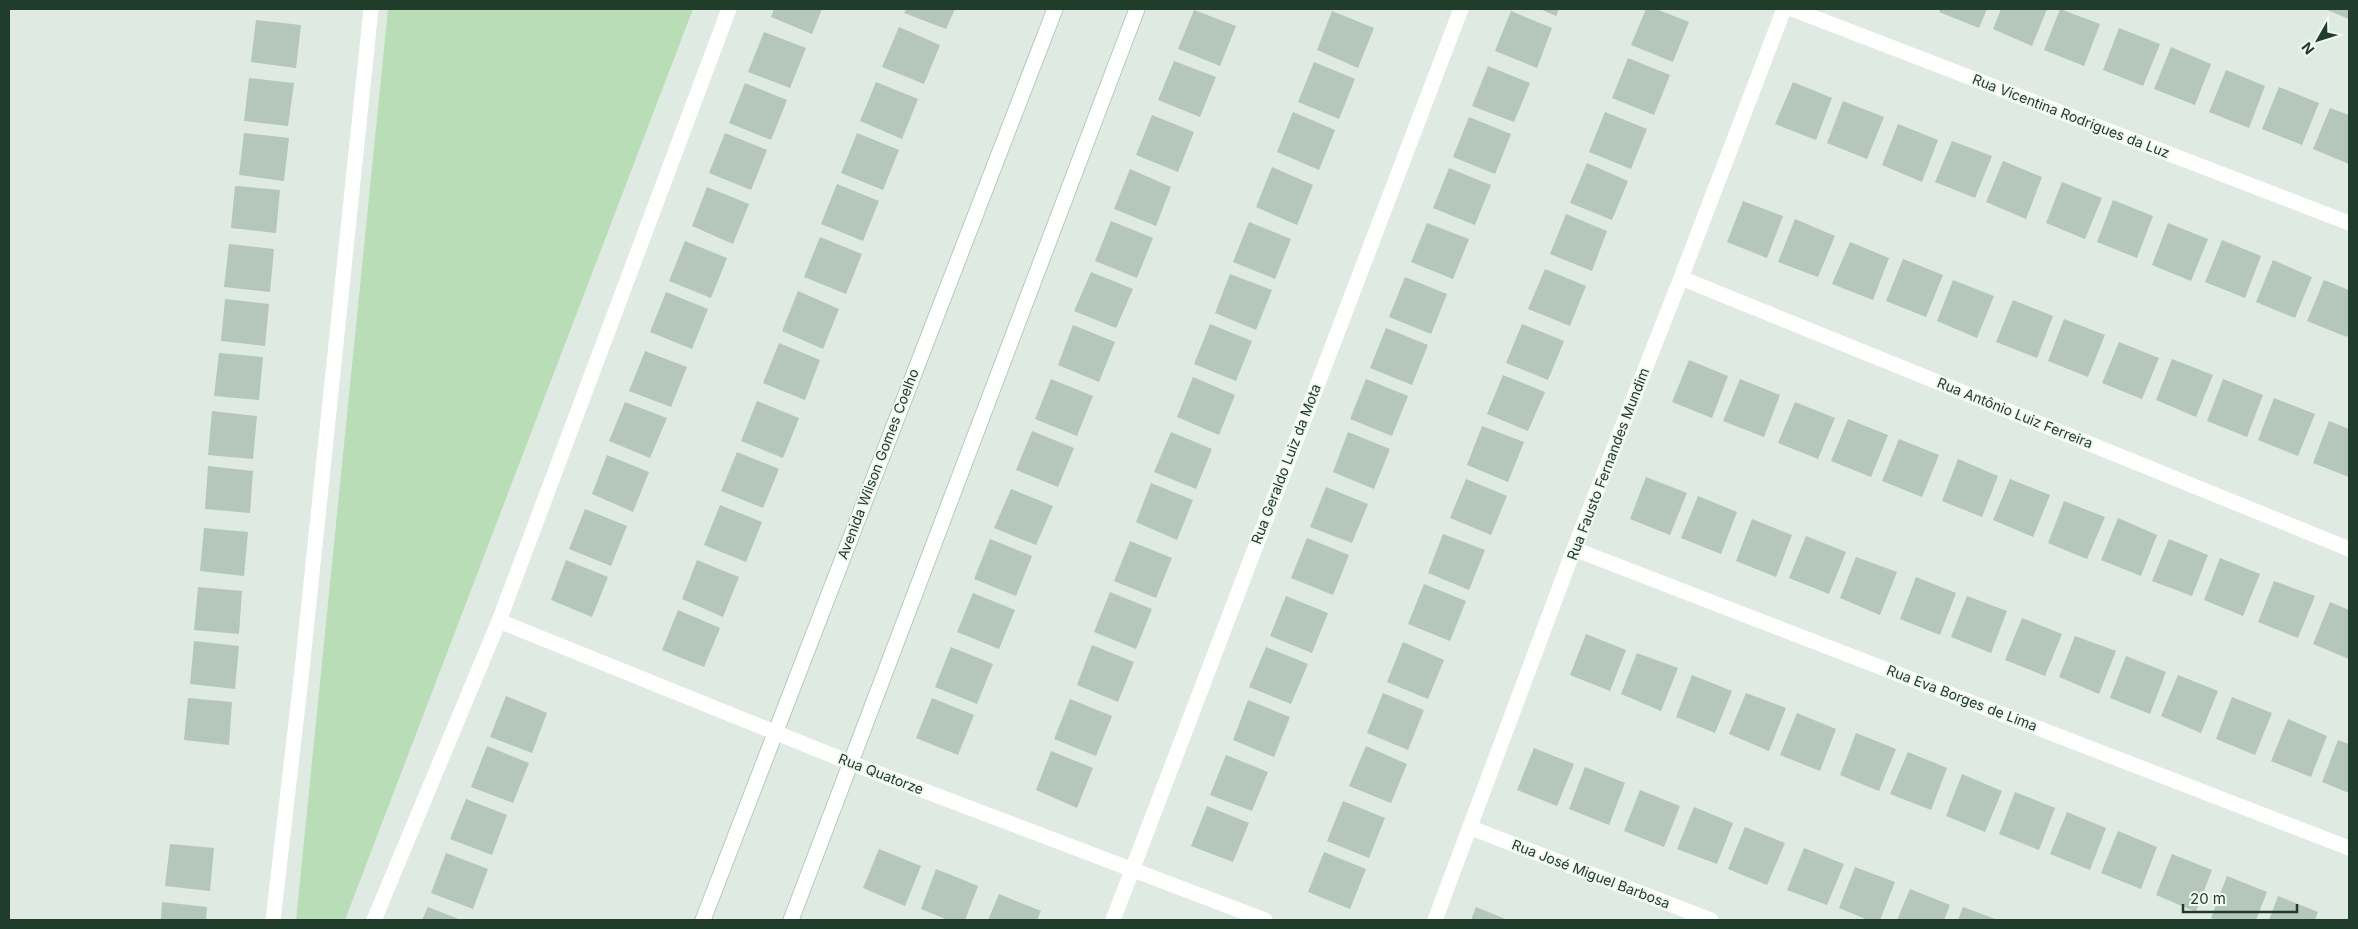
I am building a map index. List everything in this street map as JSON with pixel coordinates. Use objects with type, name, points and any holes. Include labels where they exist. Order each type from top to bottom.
[{"type":"street","points":[[273,920],[302,669],[371,9]]},
{"type":"street","points":[[374,920],[499,622],[729,9]]},
{"type":"street","name":"Avenida Wilson Gomes Coelho","points":[[703,920],[1054,9]]},
{"type":"street","points":[[791,920],[1137,9]]},
{"type":"street","name":"Rua Geraldo Luiz da Mota","points":[[1113,920],[1461,9]]},
{"type":"street","name":"Rua Fausto Fernandes Mundim","points":[[1436,920],[1574,549],[1681,278],[1784,9]]},
{"type":"street","name":"Rua Vicentina Rodrigues da Luz","points":[[1792,9],[2349,222]]},
{"type":"street","name":"Rua Antônio Luiz Ferreira","points":[[1681,278],[2349,548]]},
{"type":"street","name":"Rua Eva Borges de Lima","points":[[1574,549],[2349,848]]},
{"type":"street","name":"Rua Quatorze","points":[[499,622],[852,763],[1265,920]]},
{"type":"street","name":"Rua José Miguel Barbosa","points":[[1471,828],[1711,920]]},
{"type":"green space","points":[[388,9],[693,9],[345,920],[296,920]]},
{"type":"building","points":[[774,9],[822,9],[812,34],[771,17]]},
{"type":"building","points":[[906,9],[955,9],[946,29],[904,13]]},
{"type":"building","points":[[1540,9],[1559,9],[1556,16]]},
{"type":"building","points":[[1646,9],[1656,9],[1689,22],[1673,62],[1631,45]]},
{"type":"building","points":[[1941,9],[1987,9],[1979,28],[1939,12]]},
{"type":"building","points":[[2001,9],[2047,9],[2032,46],[1993,29]]},
{"type":"building","points":[[2060,9],[2100,24],[2084,66],[2044,50]]},
{"type":"building","points":[[2325,9],[2349,9],[2349,19]]},
{"type":"building","points":[[1194,10],[1236,26],[1220,66],[1178,49]]},
{"type":"building","points":[[1332,11],[1374,28],[1358,68],[1317,50]]},
{"type":"building","points":[[1511,11],[1552,28],[1537,68],[1495,51]]},
{"type":"building","points":[[256,20],[301,25],[296,68],[251,62]]},
{"type":"building","points":[[899,27],[940,45],[924,84],[882,67]]},
{"type":"building","points":[[2119,28],[2160,44],[2143,86],[2103,70]]},
{"type":"building","points":[[764,32],[806,48],[790,88],[748,72]]},
{"type":"building","points":[[2171,47],[2211,64],[2195,105],[2154,89]]},
{"type":"building","points":[[1628,58],[1670,75],[1654,115],[1612,98]]},
{"type":"building","points":[[1174,61],[1216,77],[1200,117],[1158,100]]},
{"type":"building","points":[[1314,62],[1355,79],[1339,119],[1298,102]]},
{"type":"building","points":[[1488,66],[1530,83],[1514,122],[1472,106]]},
{"type":"building","points":[[2226,70],[2265,86],[2249,128],[2209,112]]},
{"type":"building","points":[[249,78],[294,83],[288,126],[244,121]]},
{"type":"building","points":[[876,82],[918,99],[902,139],[860,121]]},
{"type":"building","points":[[1793,82],[1832,98],[1816,140],[1775,124]]},
{"type":"building","points":[[745,83],[787,100],[771,140],[729,123]]},
{"type":"building","points":[[2279,87],[2319,103],[2302,145],[2262,129]]},
{"type":"building","points":[[1843,101],[1884,117],[1867,159],[1827,143]]},
{"type":"building","points":[[2330,108],[2349,115],[2349,164],[2313,149]]},
{"type":"building","points":[[1293,112],[1335,130],[1319,170],[1277,152]]},
{"type":"building","points":[[1605,112],[1647,129],[1631,169],[1589,152]]},
{"type":"building","points":[[1152,115],[1194,132],[1178,172],[1136,155]]},
{"type":"building","points":[[1469,117],[1511,134],[1495,174],[1453,157]]},
{"type":"building","points":[[1898,124],[1938,140],[1922,182],[1882,165]]},
{"type":"building","points":[[244,133],[289,138],[284,181],[239,175]]},
{"type":"building","points":[[725,133],[767,150],[751,190],[709,173]]},
{"type":"building","points":[[857,133],[899,150],[883,190],[841,173]]},
{"type":"building","points":[[1952,141],[1992,156],[1975,198],[1935,182]]},
{"type":"building","points":[[2003,161],[2042,177],[2026,219],[1986,202]]},
{"type":"building","points":[[1587,163],[1628,181],[1612,220],[1570,203]]},
{"type":"building","points":[[1272,167],[1313,185],[1297,225],[1256,207]]},
{"type":"building","points":[[1449,168],[1491,185],[1475,225],[1433,208]]},
{"type":"building","points":[[1130,169],[1171,187],[1156,226],[1114,209]]},
{"type":"building","points":[[2062,182],[2102,198],[2085,239],[2046,223]]},
{"type":"building","points":[[837,184],[879,201],[863,241],[821,224]]},
{"type":"building","points":[[235,186],[280,190],[276,233],[231,228]]},
{"type":"building","points":[[707,187],[749,204],[733,244],[692,226]]},
{"type":"building","points":[[2113,200],[2153,216],[2137,258],[2097,242]]},
{"type":"building","points":[[1743,201],[1783,216],[1767,258],[1727,242]]},
{"type":"building","points":[[1566,214],[1607,231],[1592,271],[1550,254]]},
{"type":"building","points":[[1795,219],[1835,236],[1818,277],[1778,262]]},
{"type":"building","points":[[1111,221],[1153,238],[1137,278],[1095,261]]},
{"type":"building","points":[[1249,222],[1291,239],[1275,279],[1233,262]]},
{"type":"building","points":[[1427,223],[1469,239],[1453,279],[1411,262]]},
{"type":"building","points":[[2168,223],[2208,239],[2191,281],[2152,265]]},
{"type":"building","points":[[820,237],[862,254],[846,294],[804,277]]},
{"type":"building","points":[[2222,240],[2261,256],[2245,298],[2205,282]]},
{"type":"building","points":[[685,241],[727,258],[711,298],[669,281]]},
{"type":"building","points":[[1850,242],[1889,258],[1873,300],[1832,284]]},
{"type":"building","points":[[229,244],[274,249],[270,292],[224,287]]},
{"type":"building","points":[[1903,259],[1943,275],[1926,317],[1886,301]]},
{"type":"building","points":[[2273,260],[2312,277],[2295,318],[2256,302]]},
{"type":"building","points":[[1545,269],[1586,286],[1570,326],[1528,309]]},
{"type":"building","points":[[1091,272],[1133,289],[1116,328],[1074,311]]},
{"type":"building","points":[[1230,274],[1272,290],[1256,330],[1215,313]]},
{"type":"building","points":[[1405,277],[1447,294],[1431,334],[1389,317]]},
{"type":"building","points":[[1953,280],[1994,296],[1977,338],[1937,321]]},
{"type":"building","points":[[2324,280],[2349,290],[2349,331],[2347,337],[2307,321]]},
{"type":"building","points":[[798,291],[839,309],[823,349],[782,331]]},
{"type":"building","points":[[666,292],[708,309],[692,349],[650,332]]},
{"type":"building","points":[[225,299],[269,304],[265,346],[221,341]]},
{"type":"building","points":[[2013,300],[2053,316],[2037,358],[1996,342]]},
{"type":"building","points":[[2064,319],[2105,335],[2088,377],[2048,361]]},
{"type":"building","points":[[1210,324],[1252,341],[1236,381],[1194,364]]},
{"type":"building","points":[[1522,324],[1564,341],[1548,380],[1506,363]]},
{"type":"building","points":[[1073,325],[1115,342],[1099,382],[1058,365]]},
{"type":"building","points":[[1386,328],[1428,345],[1412,385],[1370,368]]},
{"type":"building","points":[[2119,342],[2159,358],[2142,399],[2102,383]]},
{"type":"building","points":[[779,343],[820,360],[805,400],[763,383]]},
{"type":"building","points":[[645,351],[687,367],[671,407],[629,391]]},
{"type":"building","points":[[219,353],[263,357],[259,400],[214,396]]},
{"type":"building","points":[[2172,359],[2213,375],[2196,417],[2156,400]]},
{"type":"building","points":[[1689,360],[1728,376],[1712,418],[1672,402]]},
{"type":"building","points":[[1503,375],[1545,392],[1528,431],[1487,414]]},
{"type":"building","points":[[1193,377],[1235,395],[1219,435],[1177,417]]},
{"type":"building","points":[[1051,379],[1093,396],[1077,436],[1035,419]]},
{"type":"building","points":[[1366,379],[1408,396],[1392,436],[1350,419]]},
{"type":"building","points":[[1740,379],[1780,395],[1764,437],[1723,421]]},
{"type":"building","points":[[2223,379],[2263,395],[2247,437],[2207,421]]},
{"type":"building","points":[[2274,398],[2315,414],[2298,456],[2258,440]]},
{"type":"building","points":[[757,401],[799,418],[783,458],[741,441]]},
{"type":"building","points":[[625,402],[667,418],[650,458],[609,441]]},
{"type":"building","points":[[1795,402],[1835,418],[1818,459],[1778,443]]},
{"type":"building","points":[[212,411],[257,416],[253,459],[208,455]]},
{"type":"building","points":[[1848,419],[1888,435],[1871,477],[1831,461]]},
{"type":"building","points":[[2329,421],[2349,429],[2349,477],[2313,463]]},
{"type":"building","points":[[1482,426],[1524,442],[1508,482],[1467,465]]},
{"type":"building","points":[[1032,431],[1074,448],[1058,487],[1016,470]]},
{"type":"building","points":[[1171,432],[1212,449],[1196,489],[1154,472]]},
{"type":"building","points":[[1348,432],[1390,449],[1374,489],[1333,472]]},
{"type":"building","points":[[1899,439],[1939,455],[1922,497],[1882,481]]},
{"type":"building","points":[[737,452],[779,469],[763,508],[721,491]]},
{"type":"building","points":[[607,455],[649,472],[633,512],[592,494]]},
{"type":"building","points":[[1958,459],[1998,476],[1982,517],[1942,501]]},
{"type":"building","points":[[208,466],[253,471],[250,513],[205,509]]},
{"type":"building","points":[[1646,477],[1687,493],[1670,535],[1630,519]]},
{"type":"building","points":[[1466,479],[1507,496],[1491,535],[1450,518]]},
{"type":"building","points":[[2010,479],[2050,495],[2033,537],[1993,520]]},
{"type":"building","points":[[1151,483],[1193,500],[1177,540],[1136,522]]},
{"type":"building","points":[[1326,487],[1368,504],[1352,543],[1310,527]]},
{"type":"building","points":[[1011,489],[1053,506],[1036,545],[994,528]]},
{"type":"building","points":[[1698,496],[1737,512],[1721,554],[1681,538]]},
{"type":"building","points":[[2064,501],[2105,517],[2087,559],[2048,543]]},
{"type":"building","points":[[720,505],[762,522],[746,562],[704,545]]},
{"type":"building","points":[[585,509],[627,526],[611,566],[569,549]]},
{"type":"building","points":[[2118,518],[2157,535],[2141,576],[2101,560]]},
{"type":"building","points":[[1752,519],[1792,535],[1776,577],[1736,561]]},
{"type":"building","points":[[204,528],[248,532],[244,576],[200,571]]},
{"type":"building","points":[[1443,534],[1485,550],[1469,590],[1428,573]]},
{"type":"building","points":[[1806,536],[1846,552],[1829,594],[1789,578]]},
{"type":"building","points":[[1307,538],[1349,555],[1333,595],[1291,578]]},
{"type":"building","points":[[990,539],[1032,556],[1016,596],[974,579]]},
{"type":"building","points":[[2169,539],[2208,555],[2192,596],[2152,581]]},
{"type":"building","points":[[1130,541],[1172,558],[1156,598],[1114,581]]},
{"type":"building","points":[[1856,557],[1897,572],[1880,615],[1840,598]]},
{"type":"building","points":[[2220,558],[2260,574],[2243,616],[2204,600]]},
{"type":"building","points":[[566,560],[608,577],[592,617],[551,600]]},
{"type":"building","points":[[697,560],[739,577],[723,617],[682,599]]},
{"type":"building","points":[[1916,577],[1956,593],[1940,635],[1900,619]]},
{"type":"building","points":[[2274,581],[2315,596],[2298,638],[2258,622]]},
{"type":"building","points":[[1424,584],[1466,601],[1450,641],[1408,624]]},
{"type":"building","points":[[198,587],[242,591],[239,634],[194,630]]},
{"type":"building","points":[[1110,592],[1152,609],[1136,649],[1094,632]]},
{"type":"building","points":[[973,593],[1015,610],[999,649],[957,632]]},
{"type":"building","points":[[1286,596],[1328,613],[1312,653],[1270,636]]},
{"type":"building","points":[[1967,596],[2007,611],[1991,653],[1951,637]]},
{"type":"building","points":[[2330,602],[2349,610],[2349,659],[2313,644]]},
{"type":"building","points":[[678,610],[720,628],[704,667],[662,650]]},
{"type":"building","points":[[2022,618],[2062,634],[2045,676],[2005,660]]},
{"type":"building","points":[[1586,634],[1626,650],[1610,691],[1570,675]]},
{"type":"building","points":[[2075,636],[2116,651],[2099,694],[2059,677]]},
{"type":"building","points":[[194,641],[239,646],[235,689],[190,684]]},
{"type":"building","points":[[1403,642],[1444,660],[1428,699],[1387,682]]},
{"type":"building","points":[[1092,645],[1134,662],[1118,702],[1077,685]]},
{"type":"building","points":[[951,647],[993,664],[977,704],[935,687]]},
{"type":"building","points":[[1266,647],[1308,664],[1291,704],[1249,687]]},
{"type":"building","points":[[1637,653],[1678,668],[1661,711],[1621,694]]},
{"type":"building","points":[[2126,656],[2166,672],[2150,714],[2110,698]]},
{"type":"building","points":[[1692,675],[1732,691],[1715,733],[1676,717]]},
{"type":"building","points":[[2178,675],[2218,691],[2201,733],[2161,716]]},
{"type":"building","points":[[1383,693],[1424,710],[1408,750],[1367,733]]},
{"type":"building","points":[[1746,693],[1786,708],[1769,751],[1729,734]]},
{"type":"building","points":[[506,696],[547,713],[532,753],[490,737]]},
{"type":"building","points":[[2232,697],[2272,713],[2255,755],[2216,739]]},
{"type":"building","points":[[188,698],[232,702],[229,745],[184,740]]},
{"type":"building","points":[[932,698],[974,715],[958,755],[916,738]]},
{"type":"building","points":[[1070,699],[1112,716],[1096,756],[1054,739]]},
{"type":"building","points":[[1248,700],[1290,717],[1274,757],[1233,740]]},
{"type":"building","points":[[1797,713],[1836,729],[1820,771],[1780,755]]},
{"type":"building","points":[[2288,719],[2327,736],[2311,777],[2271,761]]},
{"type":"building","points":[[1856,733],[1896,749],[1879,791],[1840,775]]},
{"type":"building","points":[[2338,740],[2349,744],[2349,793],[2322,782]]},
{"type":"building","points":[[487,746],[529,763],[513,803],[471,787]]},
{"type":"building","points":[[1366,746],[1407,764],[1391,803],[1349,786]]},
{"type":"building","points":[[1534,748],[1574,764],[1557,806],[1517,790]]},
{"type":"building","points":[[1051,751],[1093,768],[1077,808],[1036,790]]},
{"type":"building","points":[[1908,752],[1947,768],[1931,810],[1890,794]]},
{"type":"building","points":[[1226,755],[1268,772],[1252,811],[1210,795]]},
{"type":"building","points":[[1585,767],[1625,783],[1609,825],[1569,809]]},
{"type":"building","points":[[1962,774],[2002,791],[1985,832],[1946,816]]},
{"type":"building","points":[[1640,790],[1680,806],[1664,847],[1624,831]]},
{"type":"building","points":[[2015,792],[2055,808],[2039,850],[1999,834]]},
{"type":"building","points":[[466,799],[507,815],[492,855],[450,839]]},
{"type":"building","points":[[1343,801],[1385,818],[1369,858],[1327,841]]},
{"type":"building","points":[[1207,806],[1249,823],[1233,862],[1191,846]]},
{"type":"building","points":[[1694,807],[1733,823],[1717,864],[1677,849]]},
{"type":"building","points":[[2067,812],[2106,828],[2090,870],[2050,854]]},
{"type":"building","points":[[1745,827],[1785,843],[1767,885],[1728,869]]},
{"type":"building","points":[[2118,831],[2157,847],[2141,889],[2101,873]]},
{"type":"building","points":[[170,844],[214,848],[210,891],[165,886]]},
{"type":"building","points":[[1804,848],[1844,864],[1827,905],[1787,890]]},
{"type":"building","points":[[879,849],[921,866],[905,906],[863,888]]},
{"type":"building","points":[[1324,852],[1366,869],[1350,909],[1308,892]]},
{"type":"building","points":[[446,853],[488,869],[473,909],[431,893]]},
{"type":"building","points":[[2172,854],[2212,870],[2196,912],[2156,895]]},
{"type":"building","points":[[1855,867],[1895,882],[1880,920],[1868,920],[1839,908]]},
{"type":"building","points":[[936,869],[978,886],[965,920],[948,920],[921,909]]},
{"type":"building","points":[[2227,876],[2267,892],[2256,920],[2218,920],[2211,918]]},
{"type":"building","points":[[1910,889],[1950,905],[1944,920],[1897,920]]},
{"type":"building","points":[[999,894],[1041,911],[1037,920],[988,920]]},
{"type":"building","points":[[2278,896],[2318,912],[2315,920],[2269,920]]},
{"type":"building","points":[[162,902],[207,907],[206,920],[161,920]]},
{"type":"building","points":[[428,907],[461,920],[422,920]]},
{"type":"building","points":[[1476,907],[1508,920],[1471,920]]},
{"type":"building","points":[[1963,907],[1998,920],[1958,920]]}]
